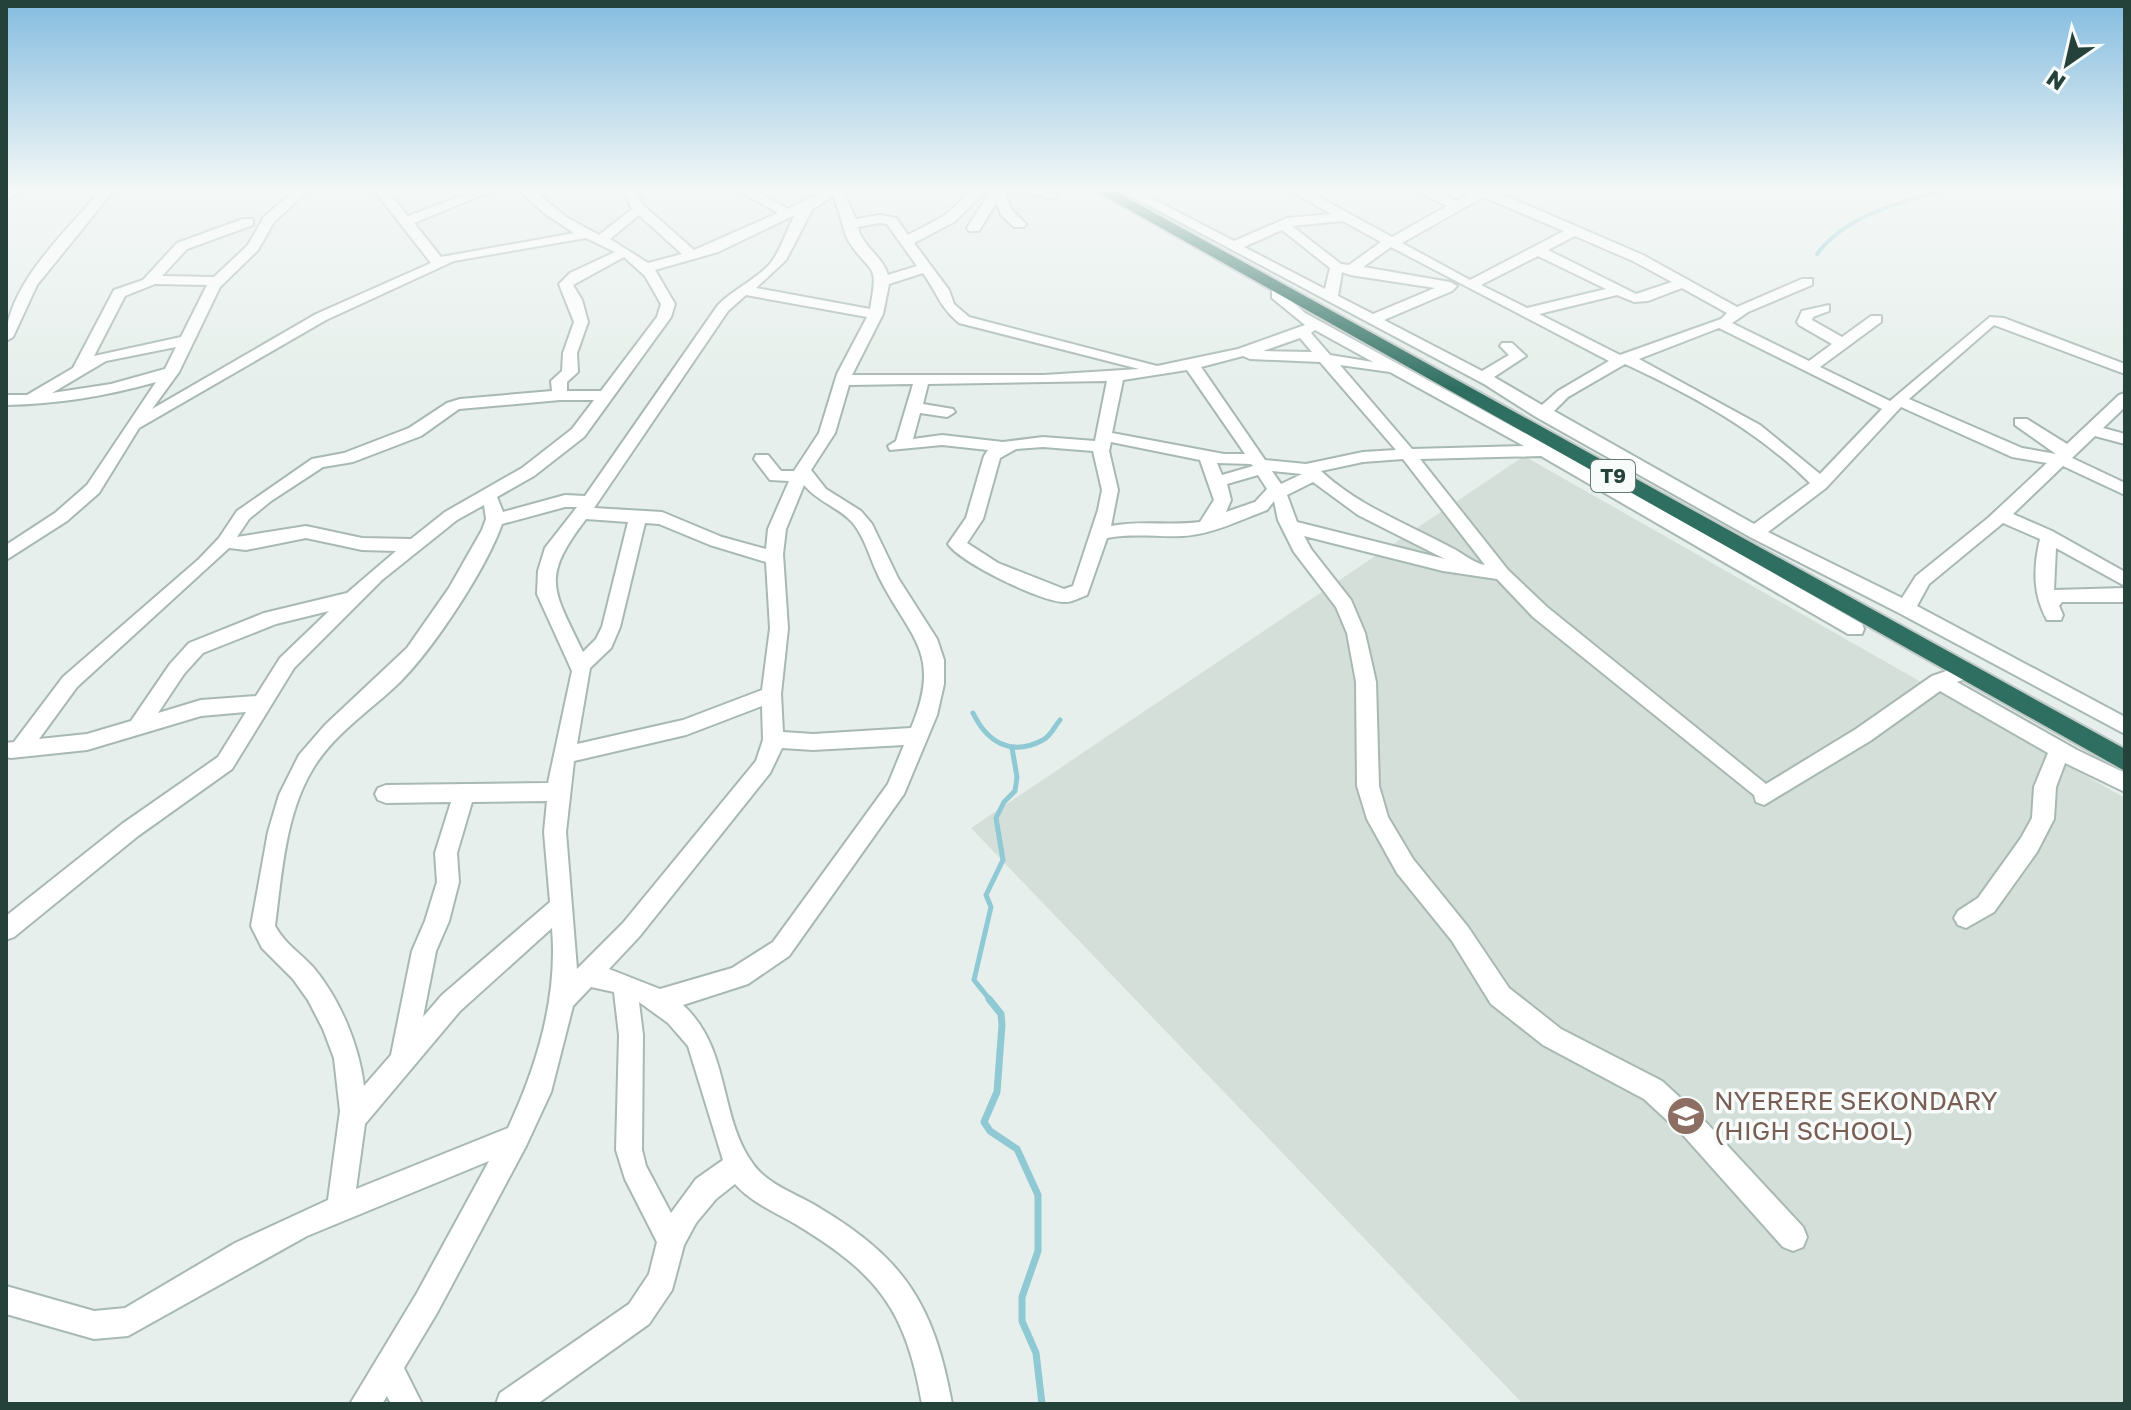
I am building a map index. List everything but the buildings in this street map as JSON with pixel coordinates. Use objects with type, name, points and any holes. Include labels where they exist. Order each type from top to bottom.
[{"type":"highway","name":"T9","points":[[1220,256],[2125,761]]},
{"type":"street","points":[[6,337],[30,284],[53,256]]},
{"type":"street","points":[[152,280],[172,256]]},
{"type":"street","points":[[6,554],[61,517],[93,489],[171,372],[217,281],[244,256]]},
{"type":"street","points":[[433,256],[440,265]]},
{"type":"street","points":[[133,425],[213,385],[326,315],[458,256]]},
{"type":"street","points":[[560,395],[559,381],[570,372],[570,353],[581,328],[575,300],[567,291],[566,284],[575,276],[617,256]]},
{"type":"street","points":[[6,930],[121,838],[225,763],[287,663],[350,599],[451,516],[528,472],[578,433],[667,310],[662,292],[647,268],[630,256]]},
{"type":"street","points":[[647,268],[693,256]]},
{"type":"street","points":[[365,1404],[517,1137],[538,1092],[562,1000],[566,956],[555,832],[558,792],[582,671],[546,594],[547,571],[554,548],[586,508],[622,451],[723,308],[772,269],[778,256]]},
{"type":"street","points":[[562,1000],[631,930],[763,767],[771,752],[771,694],[779,628],[774,558],[777,529],[801,473],[827,433],[843,380],[876,314],[881,269],[869,256]]},
{"type":"street","points":[[917,256],[942,290],[947,306],[964,320],[1139,365],[1181,368],[1237,430],[1276,492],[1303,552],[1344,605],[1356,633],[1366,682],[1368,786],[1378,819],[1405,866],[1460,934],[1500,996],[1552,1037],[1653,1090],[1692,1126],[1793,1237]]},
{"type":"street","points":[[1253,256],[1482,378],[1756,533],[1906,608],[2125,726]]},
{"type":"street","points":[[1325,256],[1344,269],[1407,280],[1461,284]]},
{"type":"street","points":[[1331,297],[1344,269],[1366,256]]},
{"type":"street","points":[[1419,256],[1461,284],[1717,405],[1799,461],[1820,484]]},
{"type":"street","points":[[1373,319],[1528,256]]},
{"type":"street","points":[[1548,256],[1616,291],[1641,298],[1685,282]]},
{"type":"street","points":[[1628,256],[1685,282],[1731,318],[1809,368],[2018,453],[2063,457]]},
{"type":"street","points":[[882,281],[925,267]]},
{"type":"street","points":[[1407,280],[1440,268]]},
{"type":"street","points":[[80,369],[119,293],[152,280],[217,281]]},
{"type":"street","points":[[1542,414],[1563,394],[1623,359],[1731,318],[1807,282]]},
{"type":"street","points":[[742,290],[876,314]]},
{"type":"street","points":[[1277,290],[1279,298],[1308,328],[1323,358],[1406,454],[1502,574],[1540,612],[1761,792],[1863,735],[1939,681],[1964,672]]},
{"type":"street","points":[[1526,313],[1616,291]]},
{"type":"street","points":[[1824,308],[1807,314],[1804,322],[1841,343]]},
{"type":"street","points":[[1809,368],[1876,319]]},
{"type":"street","points":[[1756,533],[1772,517],[1820,484],[1895,404],[1990,321],[1999,321],[2125,369]]},
{"type":"street","points":[[843,380],[1053,381],[1116,376],[1181,368],[1238,353],[1308,328],[1404,373],[1855,629]]},
{"type":"street","points":[[31,399],[108,356],[186,340]]},
{"type":"street","points":[[1482,378],[1518,356],[1507,346]]},
{"type":"street","points":[[1238,353],[1323,358],[1404,373]]},
{"type":"street","points":[[6,400],[95,391],[171,372]]},
{"type":"street","points":[[1003,447],[992,456],[974,519],[957,544],[964,552],[1052,591],[1071,595],[1081,590],[1110,490],[1102,462],[1103,442],[1116,376]]},
{"type":"street","points":[[922,380],[900,446],[942,440],[1003,447],[1103,442],[1307,470],[1363,457],[1543,451]]},
{"type":"street","points":[[13,750],[70,682],[225,542],[250,509],[318,463],[347,458],[415,432],[458,404],[560,395],[603,396]]},
{"type":"street","points":[[1906,608],[1922,580],[2001,515],[2122,403]]},
{"type":"street","points":[[913,407],[947,412]]},
{"type":"street","points":[[2021,422],[2063,457],[2125,490]]},
{"type":"street","points":[[1237,430],[1307,470],[1364,511],[1450,554],[1475,571]]},
{"type":"street","points":[[2093,430],[2125,439]]},
{"type":"street","points":[[1206,526],[1221,508],[1220,489],[1207,455]]},
{"type":"street","points":[[762,459],[776,476],[801,473]]},
{"type":"street","points":[[1220,489],[1259,464]]},
{"type":"street","points":[[1099,534],[1134,527],[1183,530],[1206,526],[1256,509],[1307,470]]},
{"type":"street","points":[[660,1000],[745,975],[767,964],[825,891],[897,788],[920,736],[934,684],[934,660],[927,639],[889,579],[862,523],[820,493],[801,473]]},
{"type":"street","points":[[1220,489],[1256,509]]},
{"type":"street","points":[[343,1206],[341,1198],[352,1120],[353,1087],[348,1063],[322,1002],[306,978],[266,936],[263,926],[279,840],[296,778],[313,752],[417,650],[495,520],[488,496]]},
{"type":"street","points":[[495,520],[565,501],[586,508],[669,520],[716,541],[774,558]]},
{"type":"street","points":[[580,666],[604,643],[611,627],[638,515]]},
{"type":"street","points":[[2001,515],[2049,537],[2125,580]]},
{"type":"street","points":[[1293,527],[1475,571],[1502,574]]},
{"type":"street","points":[[225,542],[246,544],[306,532],[362,544],[413,545]]},
{"type":"street","points":[[2049,537],[2043,588],[2051,610],[2057,596],[2125,595]]},
{"type":"street","points":[[139,725],[177,669],[196,648],[230,637],[271,618],[350,599]]},
{"type":"street","points":[[1939,681],[2125,783]]},
{"type":"street","points":[[566,755],[686,727],[771,694]]},
{"type":"street","points":[[13,750],[87,742],[201,708],[262,703]]},
{"type":"street","points":[[773,740],[813,742],[920,736]]},
{"type":"street","points":[[1966,918],[1986,905],[2029,845],[2043,819],[2045,787],[2060,750]]},
{"type":"street","points":[[386,794],[558,792]]},
{"type":"street","points":[[402,1062],[424,951],[437,921],[448,882],[446,853],[464,793]]},
{"type":"street","points":[[352,1120],[451,1003],[562,905]]},
{"type":"street","points":[[588,976],[625,985],[660,1000],[687,1022],[698,1040],[739,1165],[752,1181],[844,1239],[886,1274],[905,1297],[919,1324],[937,1404]]},
{"type":"street","points":[[625,985],[631,1035],[629,1150],[634,1170],[671,1241]]},
{"type":"street","points":[[6,1300],[94,1325],[128,1322],[245,1253],[343,1206],[517,1137]]},
{"type":"street","points":[[511,1404],[544,1391],[639,1314],[662,1280],[671,1241],[686,1213],[706,1189],[739,1165]]},
{"type":"street","points":[[388,1368],[407,1404]]},
{"type":"shaded area","name":"NYERERE SEKONDARY (HIGH SCHOOL)","points":[[1524,456],[2125,798],[2125,1404],[1523,1404],[971,828]]},
{"type":"waterway","points":[[973,713],[985,732],[1010,747],[1031,745],[1043,740],[1060,720]]},
{"type":"waterway","points":[[991,1001],[974,980],[991,907],[986,895],[1003,860],[996,818],[1004,802],[1015,791],[1017,777],[1012,748]]},
{"type":"waterway","points":[[989,999],[1001,1014],[1002,1025],[997,1092],[984,1122],[990,1131],[1017,1149],[1038,1195],[1038,1251],[1022,1297],[1022,1321],[1036,1353],[1042,1404]]},
{"type":"place","name":"NYERERE SEKONDARY (HIGH SCHOOL)","points":[[1686,1116]]}]
